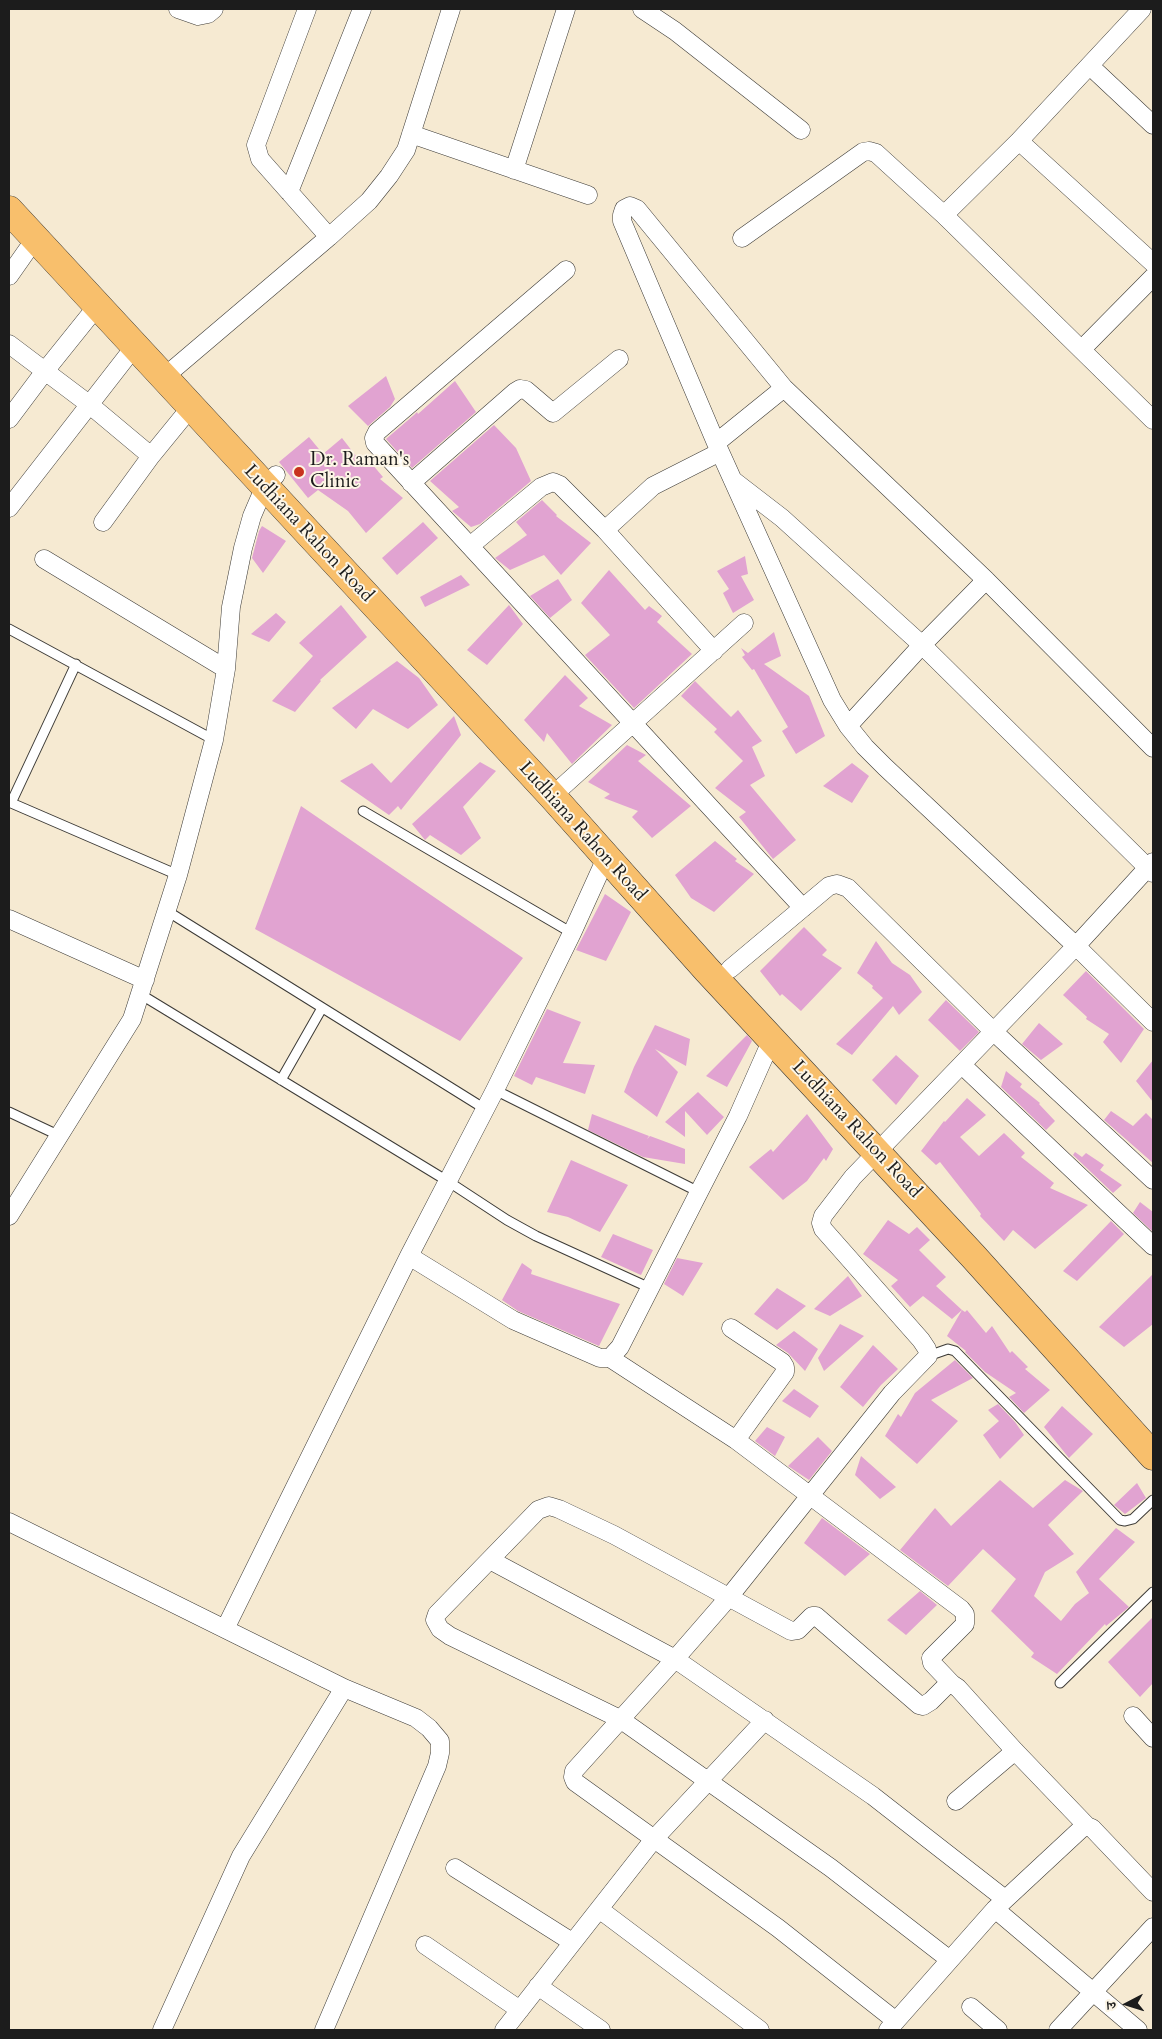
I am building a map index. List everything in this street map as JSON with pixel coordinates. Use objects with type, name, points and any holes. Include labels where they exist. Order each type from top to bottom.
[{"type":"main road","name":"Ludhiana Rahon Road","points":[[9,188],[100,283],[170,373],[557,791],[617,848],[730,969],[973,1256],[1153,1456]]},
{"type":"main road","name":"Ludhiana Rahon Road","points":[[9,210],[135,346],[170,373],[190,407],[270,481]]},
{"type":"main road","name":"Ludhiana Rahon Road","points":[[557,791],[606,858],[772,1039],[984,1246],[1153,1434]]},
{"type":"street","points":[[178,9],[198,16],[208,14],[214,9]]},
{"type":"street","points":[[307,9],[256,145],[260,159],[329,237]]},
{"type":"street","points":[[289,192],[362,9]]},
{"type":"street","points":[[170,373],[329,237],[374,195],[406,150],[452,9]]},
{"type":"street","points":[[514,170],[566,9]]},
{"type":"street","points":[[642,9],[675,31],[801,130]]},
{"type":"street","points":[[944,215],[1020,142],[1142,9]]},
{"type":"street","points":[[1090,66],[1153,125]]},
{"type":"street","points":[[411,134],[588,195]]},
{"type":"street","points":[[1020,142],[1153,263]]},
{"type":"street","points":[[742,238],[863,152],[876,153],[944,215],[1153,420]]},
{"type":"street","points":[[1153,748],[986,580],[784,388],[637,209],[630,206],[624,209],[622,222],[718,447],[832,700],[848,726],[885,768],[1076,946],[1153,1022]]},
{"type":"street","points":[[9,276],[35,239]]},
{"type":"street","points":[[566,270],[377,432],[374,438],[377,447],[804,908]]},
{"type":"street","points":[[1082,349],[1153,277]]},
{"type":"street","points":[[9,420],[45,370],[98,305]]},
{"type":"street","points":[[9,344],[90,405],[151,456]]},
{"type":"street","points":[[9,508],[135,346]]},
{"type":"street","points":[[411,483],[520,389],[526,390],[553,413],[619,359]]},
{"type":"street","points":[[605,530],[653,486],[718,447],[784,388]]},
{"type":"street","points":[[103,522],[151,456],[190,407]]},
{"type":"street","points":[[733,480],[782,518],[922,645],[1151,868],[853,1177],[831,1203],[823,1216],[821,1223],[823,1229],[921,1340],[927,1349],[928,1356],[892,1393],[812,1496],[729,1597],[676,1659],[574,1771],[572,1777],[575,1782],[778,1928],[892,2025],[1000,1904],[1080,1829],[1087,1826]]},
{"type":"street","points":[[9,1216],[132,1019],[178,875],[214,740],[226,669],[231,608],[243,548],[252,516],[270,481]]},
{"type":"street","points":[[470,546],[541,487],[553,482],[560,485],[605,530],[714,651]]},
{"type":"street","points":[[44,559],[226,669]]},
{"type":"street","points":[[848,726],[922,645],[986,580]]},
{"type":"street","points":[[557,791],[744,623]]},
{"type":"street","points":[[225,1630],[409,1256],[495,1090],[572,933],[606,858]]},
{"type":"street","points":[[730,969],[828,886],[837,884],[848,888],[994,1032],[1153,1180]]},
{"type":"street","points":[[9,919],[143,987]]},
{"type":"street","points":[[610,1358],[620,1347],[738,1116],[772,1039]]},
{"type":"street","points":[[962,1065],[1153,1246]]},
{"type":"street","points":[[409,1256],[513,1320],[600,1358],[610,1358],[736,1440],[965,1614],[965,1624],[931,1658],[932,1663],[958,1688],[1087,1826],[1092,1828],[1153,1892]]},
{"type":"street","points":[[731,1328],[782,1362],[785,1367],[785,1372],[736,1440]]},
{"type":"street","points":[[950,1960],[831,1868],[620,1719],[450,1636],[440,1629],[435,1620],[436,1614],[538,1510],[549,1506],[605,1531],[794,1632],[812,1616],[820,1618],[919,1705],[923,1706],[931,1701],[946,1686],[952,1684]]},
{"type":"street","points":[[9,1522],[344,1688],[416,1718],[429,1728],[440,1741],[437,1766],[324,2030]]},
{"type":"street","points":[[490,1560],[676,1659],[873,1796],[1000,1904],[1093,1992],[1138,2030]]},
{"type":"street","points":[[162,2030],[241,1856],[344,1688]]},
{"type":"street","points":[[1132,1716],[1153,1738]]},
{"type":"street","points":[[504,2030],[654,1839],[765,1720]]},
{"type":"street","points":[[956,1801],[1015,1751]]},
{"type":"street","points":[[455,1868],[572,1942]]},
{"type":"street","points":[[599,1909],[760,2030]]},
{"type":"street","points":[[1058,2030],[1153,1927]]},
{"type":"street","points":[[425,1944],[520,2010]]},
{"type":"street","points":[[538,1986],[601,2030]]},
{"type":"street","points":[[971,2007],[998,2030]]},
{"type":"lane","points":[[9,629],[214,740]]},
{"type":"lane","points":[[76,664],[10,802],[178,875]]},
{"type":"lane","points":[[364,810],[572,933]]},
{"type":"lane","points":[[167,911],[485,1109]]},
{"type":"lane","points":[[143,987],[281,1080],[449,1182],[507,1220],[536,1236],[650,1288]]},
{"type":"lane","points":[[281,1080],[322,1008]]},
{"type":"lane","points":[[495,1090],[699,1192]]},
{"type":"lane","points":[[9,1112],[58,1135]]},
{"type":"lane","points":[[928,1356],[948,1349],[955,1351],[1120,1520],[1125,1521],[1132,1518],[1153,1500]]},
{"type":"lane","points":[[1060,1683],[1153,1592]]},
{"type":"building","points":[[386,376],[395,399],[390,407],[368,426],[348,406]]},
{"type":"building","points":[[455,381],[476,412],[412,468],[386,439]]},
{"type":"building","points":[[494,425],[516,448],[531,481],[480,524],[471,527],[452,511],[459,507],[430,481]]},
{"type":"building","points":[[309,437],[323,454],[342,438],[355,457],[357,456],[362,462],[366,457],[383,477],[380,479],[403,498],[366,533],[348,511],[318,490],[308,498],[279,462]]},
{"type":"building","points":[[542,500],[556,516],[591,543],[561,575],[544,555],[510,570],[495,558],[527,535],[516,522]]},
{"type":"building","points":[[423,522],[438,538],[397,575],[382,558]]},
{"type":"building","points":[[262,526],[286,541],[263,573],[252,558]]},
{"type":"building","points":[[745,556],[748,574],[741,576],[754,600],[733,613],[723,593],[729,589],[717,571]]},
{"type":"building","points":[[609,570],[645,610],[649,606],[662,616],[657,622],[692,654],[634,708],[585,655],[610,635],[581,603]]},
{"type":"building","points":[[461,575],[470,585],[425,607],[420,597]]},
{"type":"building","points":[[558,579],[572,600],[550,618],[530,596]]},
{"type":"building","points":[[341,605],[367,637],[320,680],[295,712],[272,701],[313,656],[299,643]]},
{"type":"building","points":[[509,605],[523,624],[487,665],[467,650]]},
{"type":"building","points":[[276,613],[286,622],[269,642],[251,634]]},
{"type":"building","points":[[774,632],[781,656],[764,664],[809,696],[825,736],[796,754],[782,731],[788,727],[754,669],[752,670],[742,657],[745,655],[741,648],[748,653]]},
{"type":"building","points":[[397,661],[419,678],[438,705],[408,729],[373,709],[356,729],[332,708]]},
{"type":"building","points":[[565,675],[588,698],[579,706],[612,725],[572,764],[547,733],[544,742],[524,720]]},
{"type":"building","points":[[695,681],[731,717],[738,710],[762,741],[752,747],[765,776],[750,785],[796,840],[773,859],[739,817],[746,812],[715,788],[743,761],[714,732],[717,729],[681,696]]},
{"type":"building","points":[[454,716],[461,735],[401,810],[398,806],[389,815],[340,781],[372,763],[391,783]]},
{"type":"building","points":[[627,745],[646,755],[638,761],[691,806],[652,838],[632,817],[638,811],[604,798],[610,794],[588,782]]},
{"type":"building","points":[[480,762],[496,771],[463,807],[481,838],[461,855],[430,835],[425,840],[412,824]]},
{"type":"building","points":[[852,763],[869,776],[852,803],[823,786]]},
{"type":"building","points":[[301,806],[523,958],[460,1041],[255,929]]},
{"type":"building","points":[[715,841],[737,859],[735,861],[754,874],[714,912],[691,898],[675,875]]},
{"type":"building","points":[[605,894],[631,912],[606,961],[576,950]]},
{"type":"building","points":[[804,927],[827,950],[822,955],[842,968],[801,1011],[782,994],[780,996],[760,971]]},
{"type":"building","points":[[876,941],[892,963],[910,975],[922,992],[899,1015],[893,1006],[852,1055],[836,1044],[883,998],[872,988],[873,986],[857,973]]},
{"type":"building","points":[[1086,971],[1144,1029],[1121,1063],[1103,1042],[1109,1034],[1086,1019],[1087,1017],[1063,995]]},
{"type":"building","points":[[946,1000],[979,1032],[960,1051],[928,1020]]},
{"type":"building","points":[[547,1009],[581,1022],[563,1063],[595,1065],[585,1094],[536,1077],[532,1085],[514,1076]]},
{"type":"building","points":[[1039,1023],[1063,1044],[1041,1060],[1022,1044]]},
{"type":"building","points":[[655,1025],[690,1039],[686,1066],[655,1049],[678,1072],[657,1117],[624,1092]]},
{"type":"building","points":[[747,1035],[752,1041],[727,1087],[706,1076]]},
{"type":"building","points":[[896,1055],[919,1076],[896,1105],[872,1080]]},
{"type":"building","points":[[1153,1060],[1153,1102],[1136,1081]]},
{"type":"building","points":[[1006,1071],[1022,1084],[1020,1087],[1040,1103],[1055,1121],[1046,1130],[1001,1087]]},
{"type":"building","points":[[698,1092],[724,1117],[707,1135],[685,1111],[685,1137],[665,1122]]},
{"type":"building","points":[[967,1098],[986,1115],[960,1137],[979,1156],[1004,1133],[1025,1153],[1021,1157],[1054,1183],[1050,1188],[1088,1205],[1035,1249],[1013,1230],[1004,1241],[980,1216],[981,1214],[940,1162],[936,1165],[921,1151],[944,1121]]},
{"type":"building","points":[[1111,1111],[1133,1126],[1146,1113],[1153,1120],[1153,1163],[1104,1120]]},
{"type":"building","points":[[592,1114],[649,1136],[647,1139],[650,1136],[685,1149],[685,1164],[643,1157],[588,1130]]},
{"type":"building","points":[[807,1114],[833,1149],[826,1161],[824,1158],[807,1181],[783,1200],[749,1167],[771,1149],[773,1152]]},
{"type":"building","points":[[1075,1152],[1082,1157],[1086,1153],[1104,1165],[1100,1170],[1122,1185],[1113,1193],[1073,1155]]},
{"type":"building","points":[[571,1160],[628,1185],[600,1232],[568,1217],[547,1212]]},
{"type":"building","points":[[1140,1202],[1153,1212],[1153,1232],[1133,1213]]},
{"type":"building","points":[[888,1220],[909,1234],[917,1227],[930,1240],[919,1250],[946,1277],[936,1286],[962,1310],[952,1319],[923,1296],[910,1307],[891,1286],[898,1280],[863,1254]]},
{"type":"building","points":[[1111,1221],[1124,1234],[1077,1281],[1063,1271]]},
{"type":"building","points":[[613,1234],[653,1250],[641,1275],[601,1257]]},
{"type":"building","points":[[677,1258],[703,1263],[683,1296],[664,1284]]},
{"type":"building","points":[[522,1263],[532,1270],[531,1274],[620,1304],[599,1346],[518,1311],[502,1300]]},
{"type":"building","points":[[1153,1274],[1153,1324],[1124,1347],[1099,1327]]},
{"type":"building","points":[[848,1276],[862,1296],[830,1316],[814,1309]]},
{"type":"building","points":[[777,1288],[806,1306],[777,1330],[754,1314]]},
{"type":"building","points":[[962,1310],[965,1312],[967,1310],[986,1333],[992,1326],[1010,1353],[1012,1351],[1028,1367],[1025,1369],[1050,1390],[1024,1413],[1009,1397],[1016,1393],[985,1372],[966,1351],[947,1336]]},
{"type":"building","points":[[840,1324],[864,1336],[824,1371],[818,1358]]},
{"type":"building","points":[[794,1331],[818,1349],[805,1371],[788,1353],[776,1345]]},
{"type":"building","points":[[873,1345],[898,1369],[881,1385],[863,1407],[840,1387]]},
{"type":"building","points":[[955,1360],[973,1378],[931,1400],[958,1421],[917,1464],[885,1436],[898,1414],[901,1417],[915,1393]]},
{"type":"building","points":[[794,1389],[819,1406],[810,1418],[782,1401]]},
{"type":"building","points":[[998,1404],[1024,1435],[1000,1459],[983,1435],[999,1421],[988,1410]]},
{"type":"building","points":[[1062,1406],[1093,1434],[1069,1458],[1044,1427]]},
{"type":"building","points":[[767,1427],[785,1437],[775,1456],[755,1441]]},
{"type":"building","points":[[818,1437],[832,1451],[809,1480],[788,1466]]},
{"type":"building","points":[[861,1456],[896,1487],[880,1499],[855,1475]]},
{"type":"building","points":[[1000,1480],[1033,1508],[1065,1480],[1083,1491],[1048,1525],[1074,1554],[1045,1572],[1034,1596],[1061,1621],[1075,1604],[1089,1593],[1076,1572],[1116,1528],[1135,1542],[1099,1579],[1129,1607],[1106,1626],[1105,1624],[1057,1674],[1031,1657],[1034,1653],[991,1611],[1016,1579],[983,1549],[948,1586],[900,1550],[935,1508],[951,1526]]},
{"type":"building","points":[[1137,1483],[1146,1498],[1125,1514],[1114,1505]]},
{"type":"building","points":[[822,1518],[870,1554],[845,1576],[804,1543]]},
{"type":"building","points":[[920,1591],[937,1605],[906,1635],[887,1620]]},
{"type":"building","points":[[1153,1617],[1153,1683],[1140,1697],[1108,1662]]},
{"type":"place","name":"Dr. Raman's Clinic","points":[[299,472]]}]
